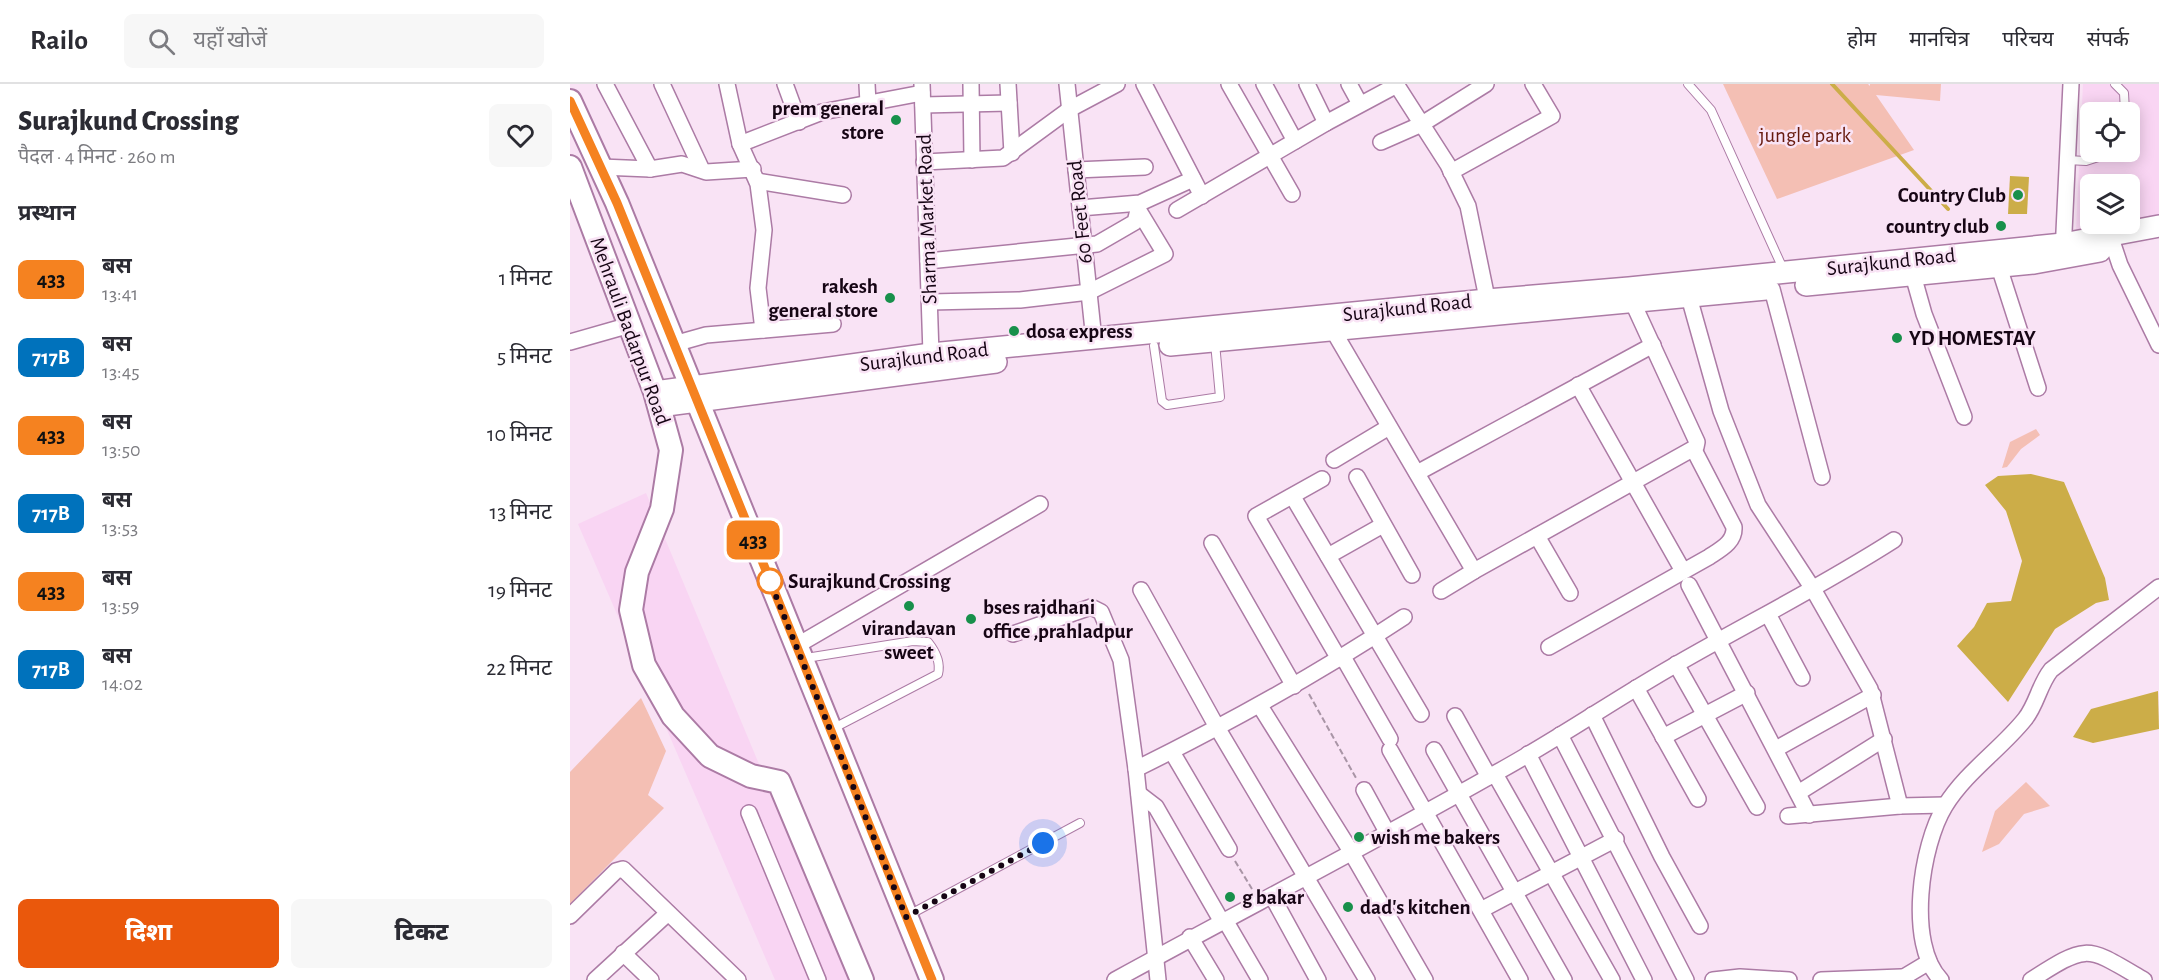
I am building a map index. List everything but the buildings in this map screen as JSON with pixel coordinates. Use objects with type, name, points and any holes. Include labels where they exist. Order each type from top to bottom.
[{"type":"main road","name":"Mehrauli Badarpur Road","points":[[570,101],[601,167],[674,344],[932,980]]},
{"type":"main road","name":"Mehrauli Badarpur Road","points":[[570,167],[657,399],[671,450],[662,509],[637,572],[631,610],[644,665],[673,716],[710,756],[751,776],[779,782],[862,980]]},
{"type":"main road","name":"Surajkund Road","points":[[657,399],[1025,358],[1334,332],[1489,308],[1633,303],[1689,297],[1778,281],[1913,275],[1999,267],[2112,241],[2159,226]]},
{"type":"main road","name":"Surajkund Road","points":[[2112,241],[2159,238]]},
{"type":"main road","name":"Surajkund Road","points":[[694,394],[932,354],[1489,308],[2063,252]]},
{"type":"street","points":[[605,84],[650,169]]},
{"type":"street","points":[[662,84],[701,168],[706,172],[755,175],[843,195]]},
{"type":"street","points":[[727,84],[740,144],[755,175],[764,230],[758,288],[763,330]]},
{"type":"street","points":[[785,84],[799,122]]},
{"type":"street","points":[[867,84],[868,103]]},
{"type":"street","points":[[971,84],[972,160]]},
{"type":"street","points":[[1008,84],[1012,153]]},
{"type":"street","name":"60 Feet Road","points":[[1067,84],[1094,339]]},
{"type":"street","points":[[924,162],[992,160],[1012,153],[1070,109],[1117,84]]},
{"type":"street","points":[[1144,84],[1202,196]]},
{"type":"street","points":[[1229,84],[1292,194]]},
{"type":"street","points":[[1264,84],[1295,141]]},
{"type":"street","points":[[1307,84],[1326,123]]},
{"type":"street","points":[[1349,84],[1360,104]]},
{"type":"street","points":[[1381,142],[1422,124],[1486,84]]},
{"type":"street","points":[[1451,172],[1551,116],[1533,84]]},
{"type":"street","points":[[2063,252],[2072,84]]},
{"type":"street","points":[[1177,210],[1396,85],[1451,172],[1472,219],[1489,308]]},
{"type":"street","points":[[740,144],[822,112],[922,94],[971,105],[1010,103]]},
{"type":"street","name":"Sharma Market Road","points":[[922,94],[932,354]]},
{"type":"street","points":[[601,167],[650,169],[682,164],[701,168]]},
{"type":"street","points":[[1076,170],[1145,167]]},
{"type":"street","points":[[1080,208],[1139,207],[1193,179]]},
{"type":"street","points":[[928,261],[1104,241],[1135,222],[1139,207]]},
{"type":"street","points":[[930,302],[1020,300],[1089,292],[1165,254],[1139,207]]},
{"type":"street","points":[[2112,241],[2159,345]]},
{"type":"street","points":[[1999,267],[2038,388]]},
{"type":"street","points":[[1913,275],[1924,314],[1964,417]]},
{"type":"street","points":[[1778,281],[1822,477]]},
{"type":"street","points":[[1689,297],[1721,411],[1758,505],[1813,589],[1873,695],[1900,806]]},
{"type":"street","points":[[1441,591],[1694,450],[1697,442],[1633,303]]},
{"type":"street","points":[[674,344],[706,335],[833,324]]},
{"type":"street","points":[[570,342],[630,325]]},
{"type":"street","points":[[1334,332],[1474,571]]},
{"type":"street","points":[[1417,473],[1653,345]]},
{"type":"street","points":[[1578,385],[1686,578],[1809,815]]},
{"type":"street","points":[[1334,460],[1389,427]]},
{"type":"street","points":[[1549,647],[1686,578],[1723,548],[1734,534],[1731,519],[1694,450]]},
{"type":"street","points":[[1357,477],[1412,575]]},
{"type":"street","points":[[1322,479],[1256,516],[1341,658],[1520,980]]},
{"type":"street","points":[[1293,496],[1421,714]]},
{"type":"street","points":[[799,652],[1040,504]]},
{"type":"street","points":[[1328,556],[1383,525]]},
{"type":"street","points":[[1538,536],[1570,593]]},
{"type":"street","points":[[1115,980],[1190,937],[1352,853],[1492,776],[1636,688],[1813,589],[1894,540]]},
{"type":"street","points":[[1212,543],[1298,684]]},
{"type":"street","points":[[1941,980],[1929,962],[1922,943],[1919,918],[1923,878],[1937,822],[1945,805],[1966,778],[2024,720],[2034,705],[2041,682],[2051,670],[2159,587]]},
{"type":"street","points":[[1141,590],[1218,729],[1367,980]]},
{"type":"street","points":[[1013,634],[1091,607],[1101,612],[1121,660],[1139,794],[1158,980]]},
{"type":"street","points":[[1768,614],[1802,678]]},
{"type":"street","points":[[1136,769],[1260,706],[1404,617]]},
{"type":"street","points":[[1677,664],[1756,807]]},
{"type":"street","points":[[1636,688],[1698,799]]},
{"type":"street","points":[[1663,737],[1747,693]]},
{"type":"street","points":[[1776,749],[1873,695]]},
{"type":"street","points":[[1260,706],[1352,853],[1425,980]]},
{"type":"street","points":[[1592,715],[1662,858],[1700,926]]},
{"type":"street","points":[[1455,716],[1552,875],[1612,980]]},
{"type":"street","points":[[1560,735],[1616,839],[1686,980]]},
{"type":"street","points":[[1798,793],[1884,739]]},
{"type":"street","points":[[1434,750],[1564,980]]},
{"type":"street","points":[[1172,752],[1229,849]]},
{"type":"street","points":[[1528,754],[1644,980]]},
{"type":"street","points":[[1364,790],[1388,832]]},
{"type":"street","points":[[1139,794],[1156,807],[1260,980]]},
{"type":"street","points":[[1788,816],[1900,806],[1945,805]]},
{"type":"street","points":[[748,813],[818,980]]},
{"type":"street","points":[[1481,910],[1552,875],[1616,839]]},
{"type":"street","points":[[570,916],[619,868],[738,980]]},
{"type":"street","points":[[1265,899],[1317,980]]},
{"type":"street","points":[[595,980],[668,913]]},
{"type":"street","points":[[1190,937],[1216,980]]},
{"type":"street","points":[[2031,980],[2058,963],[2088,952],[2097,953],[2144,980]]},
{"type":"street","points":[[623,953],[651,980]]},
{"type":"street","points":[[1821,980],[1902,979],[1929,962]]},
{"type":"street","points":[[1713,980],[1723,977],[1789,980]]},
{"type":"lane","points":[[1688,84],[1709,106],[1778,281]]},
{"type":"lane","points":[[2115,84],[2124,93],[2124,102]]},
{"type":"lane","points":[[2067,160],[2080,161]]},
{"type":"lane","points":[[1155,346],[1162,401],[1167,405],[1220,398],[1215,341]]},
{"type":"lane","points":[[799,652],[913,641],[928,642],[935,651],[939,668],[938,675],[830,730]]},
{"type":"lane","points":[[906,917],[1080,823]]},
{"type":"path","points":[[1298,684],[1364,790]]},
{"type":"path","points":[[1229,849],[1265,899]]},
{"type":"shaded area","points":[[2083,84],[2159,84],[2159,215],[2140,218],[2140,174],[2080,174],[2080,229],[2076,230],[2080,147],[2080,162],[2140,162],[2140,102],[2082,102]]},
{"type":"shaded area","name":"Country Club","points":[[2010,176],[2029,177],[2027,214],[2008,214]]},
{"type":"shaded area","points":[[2031,474],[2064,482],[2105,578],[2109,600],[2096,603],[2055,629],[2008,702],[1957,646],[1974,627],[1987,603],[2011,601],[2022,561],[2006,511],[1985,485],[1998,476]]},
{"type":"shaded area","points":[[646,493],[849,980],[775,980],[578,524]]},
{"type":"shaded area","points":[[2158,691],[2159,729],[2093,743],[2073,737],[2091,709]]},
{"type":"green space","name":"jungle park","points":[[1723,84],[1868,84],[1870,86],[1870,84],[1941,84],[1940,101],[1876,95],[1914,150],[1777,199]]},
{"type":"green space","points":[[2036,429],[2040,435],[2021,449],[2007,467],[2002,468],[2010,442]]},
{"type":"green space","points":[[641,698],[666,751],[648,795],[664,808],[570,904],[570,772]]},
{"type":"green space","points":[[2026,782],[2050,806],[2024,814],[1999,844],[1982,852],[1995,811]]},
{"type":"waterway","points":[[1832,84],[1948,209]]},
{"type":"bus line","name":"433","points":[[570,101],[617,203],[932,980]]},
{"type":"place","name":"prem general store","points":[[896,120]]},
{"type":"place","name":"Country Club","points":[[2018,195]]},
{"type":"place","name":"country club","points":[[2001,226]]},
{"type":"place","name":"rakesh general store","points":[[890,298]]},
{"type":"place","name":"dosa express","points":[[1014,331]]},
{"type":"place","name":"YD HOMESTAY","points":[[1897,338]]},
{"type":"place","name":"Surajkund Crossing","points":[[770,581]]},
{"type":"place","name":"virandavan sweet","points":[[909,606]]},
{"type":"place","name":"bses rajdhani office ,prahladpur","points":[[971,619]]},
{"type":"place","name":"wish me bakers","points":[[1359,837]]},
{"type":"place","name":"g bakar","points":[[1230,897]]},
{"type":"place","name":"dad's kitchen","points":[[1348,907]]},
{"type":"route","points":[[770,581],[769,579],[906,917],[1043,843]]}]
